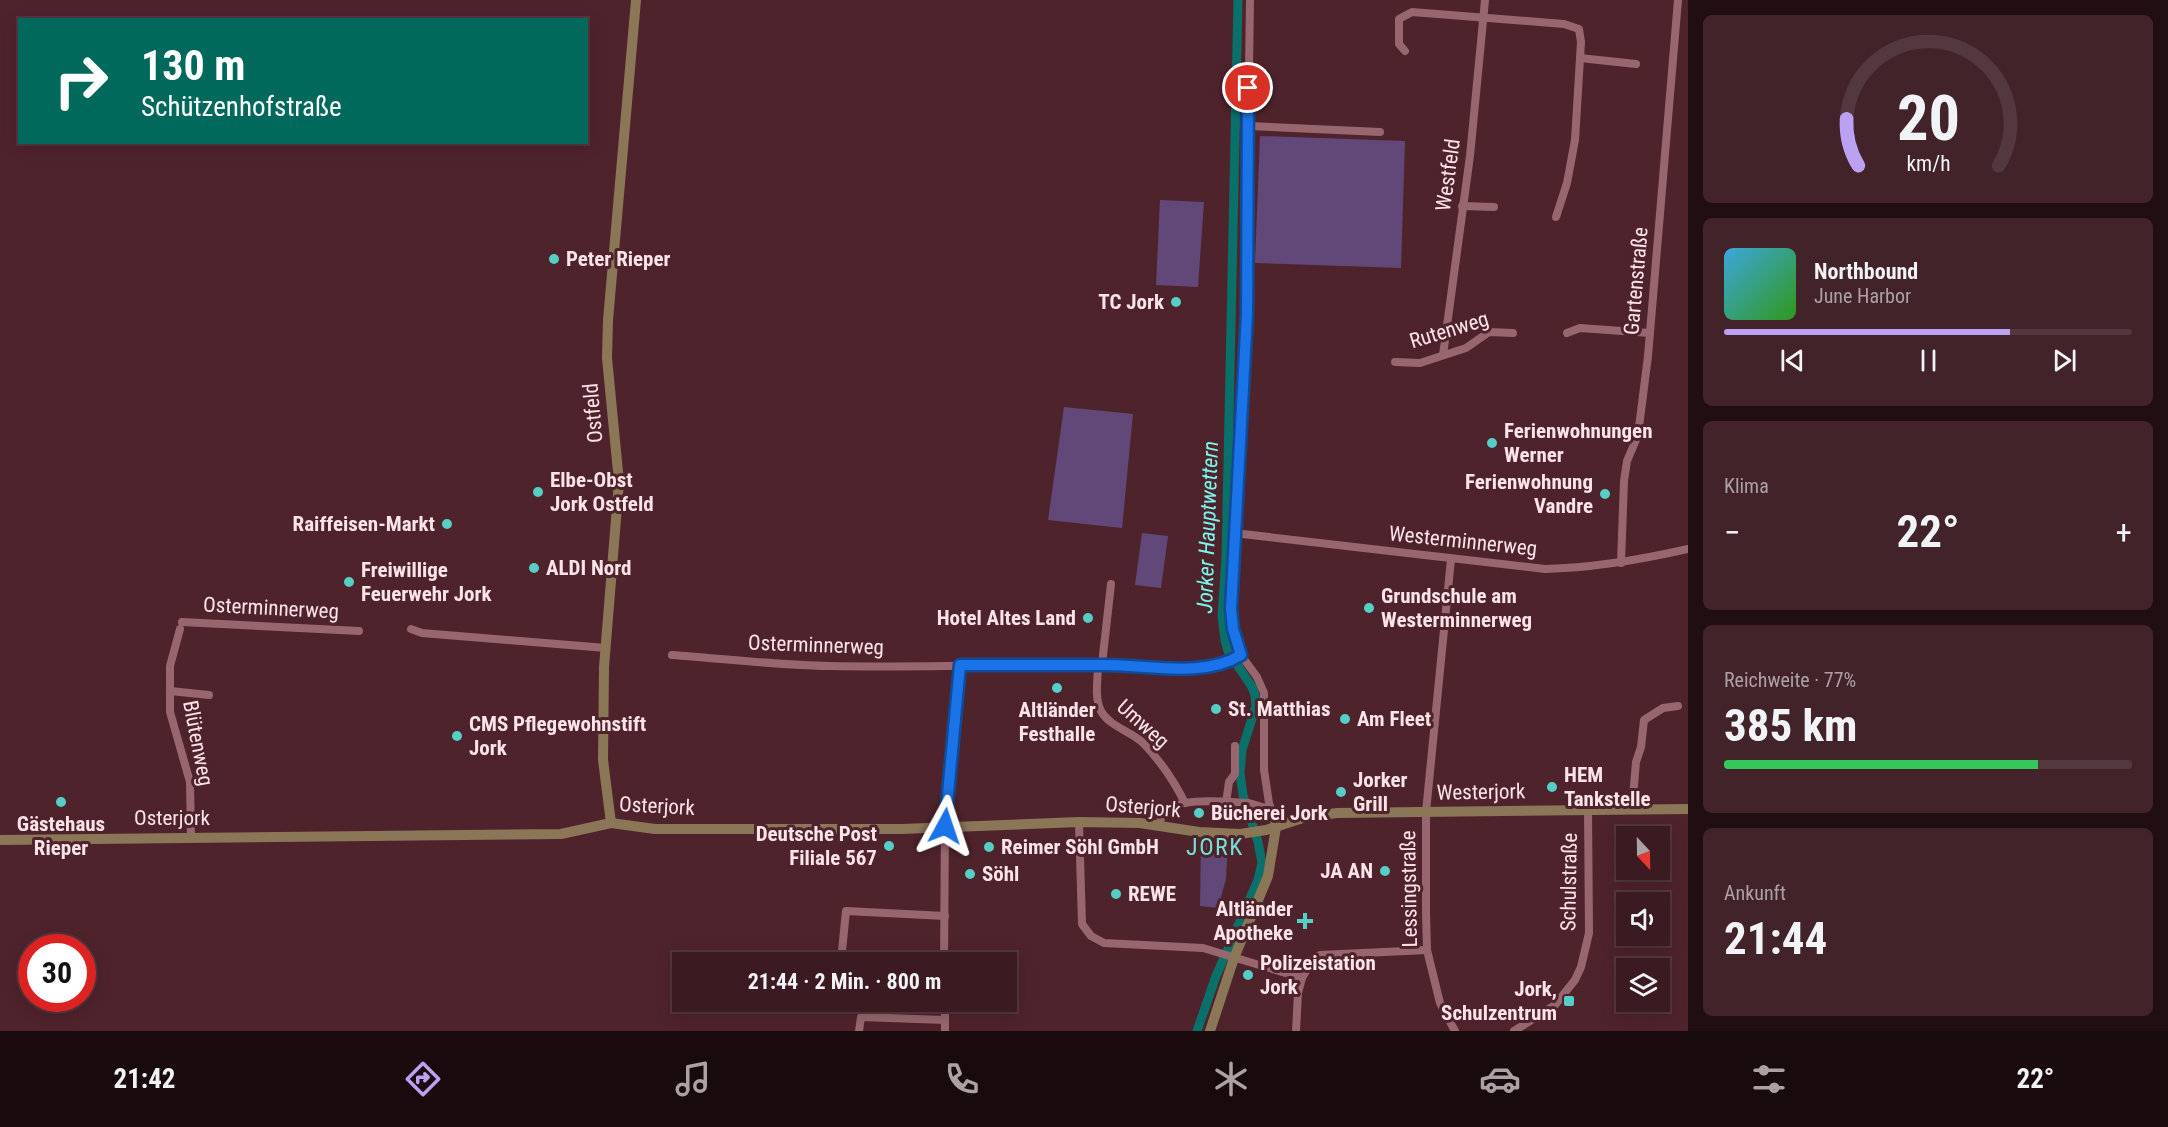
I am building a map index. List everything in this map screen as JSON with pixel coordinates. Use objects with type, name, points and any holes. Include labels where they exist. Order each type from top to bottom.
[{"type":"main road","name":"Ostfeld","points":[[611,823],[603,746],[606,648],[618,491],[607,358],[608,320],[630,92],[636,0]]},
{"type":"main road","name":"Westerjork","points":[[1276,827],[1317,815],[1688,808]]},
{"type":"main road","name":"Osterjork","points":[[0,840],[561,834],[611,823],[655,829],[902,829],[1133,822],[1205,832],[1254,833],[1276,827]]},
{"type":"main road","points":[[1210,1031],[1227,956],[1268,876],[1276,827]]},
{"type":"street","points":[[1250,0],[1247,314],[1231,609],[1240,656],[1257,677],[1264,693],[1264,770],[1276,827]]},
{"type":"street","name":"Westfeld","points":[[1443,355],[1470,156],[1485,0]]},
{"type":"street","name":"Gartenstraße","points":[[1621,563],[1624,481],[1627,461],[1638,435],[1650,333],[1678,0]]},
{"type":"street","points":[[1405,51],[1399,44],[1399,20],[1412,12],[1484,20],[1564,24],[1579,29],[1581,42],[1575,140],[1568,183],[1556,217]]},
{"type":"street","points":[[1580,58],[1636,64]]},
{"type":"street","points":[[1248,126],[1380,132]]},
{"type":"street","points":[[1462,207],[1494,207]]},
{"type":"street","points":[[1567,333],[1580,328],[1650,333]]},
{"type":"street","name":"Rutenweg","points":[[1395,362],[1420,363],[1466,348],[1489,332],[1513,333]]},
{"type":"street","name":"Westerminnerweg","points":[[1234,533],[1545,568],[1586,568],[1688,549]]},
{"type":"street","name":"Lessingstraße","points":[[1451,559],[1426,812],[1426,950],[1440,1004],[1455,1031]]},
{"type":"street","points":[[1100,665],[1111,584]]},
{"type":"street","name":"Osterminnerweg","points":[[181,626],[359,631]]},
{"type":"street","name":"Blütenweg","points":[[181,626],[170,666],[170,712],[190,782],[191,838]]},
{"type":"street","points":[[411,629],[422,633],[606,648]]},
{"type":"street","name":"Osterminnerweg","points":[[672,655],[822,666],[1100,665],[1178,670],[1229,661],[1240,656]]},
{"type":"street","points":[[944,952],[945,826],[960,665]]},
{"type":"street","name":"Umweg","points":[[1100,665],[1098,702],[1101,712],[1106,719],[1141,741],[1175,784],[1185,803]]},
{"type":"street","name":"Blütenweg","points":[[170,691],[209,695]]},
{"type":"street","points":[[1632,809],[1636,762],[1641,747],[1644,720],[1663,708],[1678,706]]},
{"type":"street","points":[[1226,803],[1229,782],[1235,774],[1235,746]]},
{"type":"street","points":[[1160,825],[1167,809],[1185,803],[1203,801],[1245,803],[1271,808]]},
{"type":"street","name":"Schulstraße","points":[[1514,1031],[1555,1005],[1575,980],[1581,967],[1589,933],[1588,810]]},
{"type":"street","points":[[1079,822],[1082,924],[1091,936],[1104,943],[1197,947],[1302,978]]},
{"type":"street","points":[[842,952],[846,911],[945,916]]},
{"type":"street","points":[[1296,1031],[1302,978],[1313,959],[1320,955],[1426,950]]},
{"type":"street","points":[[945,1012],[945,1031]]},
{"type":"street","points":[[860,1031],[861,1017],[945,1020]]},
{"type":"shaded area","points":[[1260,136],[1405,141],[1401,268],[1255,263]]},
{"type":"shaded area","points":[[1160,200],[1204,202],[1198,287],[1156,285]]},
{"type":"shaded area","points":[[1064,407],[1133,414],[1122,528],[1048,520]]},
{"type":"shaded area","points":[[1142,533],[1168,536],[1161,588],[1135,585]]},
{"type":"shaded area","points":[[1201,841],[1228,841],[1226,879],[1218,908],[1200,906]]},
{"type":"waterway","name":"Jorker Hauptwettern","points":[[1197,1031],[1216,976],[1258,880],[1262,863],[1243,795],[1240,773],[1242,750],[1256,706],[1255,695],[1228,651],[1222,616],[1226,556],[1238,0]]},
{"type":"place","name":"Peter Rieper","points":[[554,259]]},
{"type":"place","name":"TC Jork","points":[[1176,302]]},
{"type":"place","name":"Ferienwohnungen Werner","points":[[1492,443]]},
{"type":"place","name":"Elbe-Obst Jork Ostfeld","points":[[538,492]]},
{"type":"place","name":"Ferienwohnung Vandre","points":[[1605,494]]},
{"type":"place","name":"Raiffeisen-Markt","points":[[447,524]]},
{"type":"place","name":"ALDI Nord","points":[[534,568]]},
{"type":"place","name":"Freiwillige Feuerwehr Jork","points":[[349,582]]},
{"type":"place","name":"Grundschule am Westerminnerweg","points":[[1369,608]]},
{"type":"place","name":"Hotel Altes Land","points":[[1088,618]]},
{"type":"place","name":"Altländer Festhalle","points":[[1057,688]]},
{"type":"place","name":"St. Matthias","points":[[1216,709]]},
{"type":"place","name":"Am Fleet","points":[[1345,719]]},
{"type":"place","name":"CMS Pflegewohnstift Jork","points":[[457,736]]},
{"type":"place","name":"HEM Tankstelle","points":[[1552,787]]},
{"type":"place","name":"Jorker Grill","points":[[1341,792]]},
{"type":"place","name":"Gästehaus Rieper","points":[[61,802]]},
{"type":"place","name":"Bücherei Jork","points":[[1199,813]]},
{"type":"place","name":"Deutsche Post Filiale 567","points":[[889,846]]},
{"type":"place","name":"Reimer Söhl GmbH","points":[[989,847]]},
{"type":"place","name":"JA AN","points":[[1385,871]]},
{"type":"place","name":"Söhl","points":[[970,874]]},
{"type":"place","name":"REWE","points":[[1116,894]]},
{"type":"place","name":"Altländer Apotheke","points":[[1305,921]]},
{"type":"place","name":"Polizeistation Jork","points":[[1248,975]]},
{"type":"place","name":"Jork, Schulzentrum","points":[[1569,1001]]},
{"type":"district","name":"JORK","points":[[1215,847]]},
{"type":"route","points":[[945,826],[960,665],[1102,664],[1178,670],[1218,664],[1241,655],[1236,643],[1231,609],[1247,314],[1248,88]]}]
